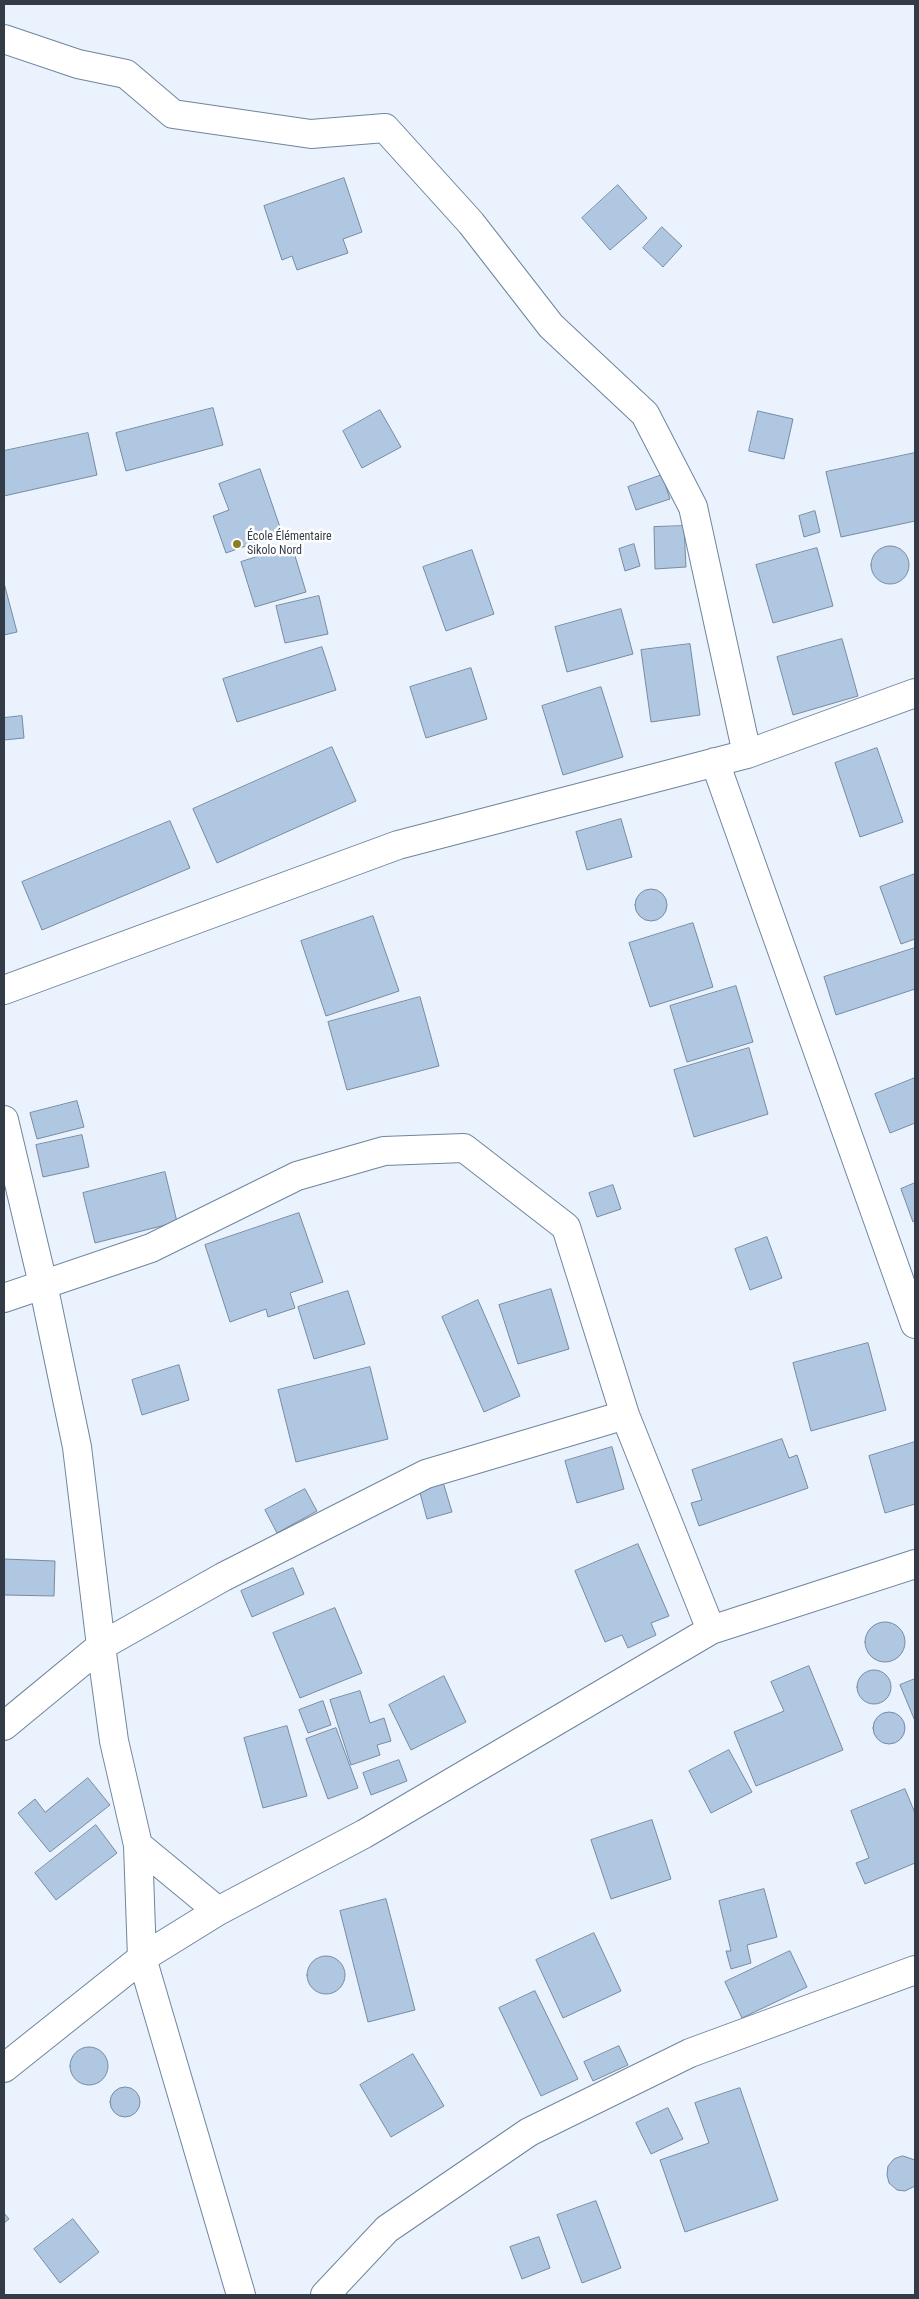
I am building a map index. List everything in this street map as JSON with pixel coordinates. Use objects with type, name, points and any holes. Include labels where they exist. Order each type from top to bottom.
[{"type":"street","points":[[4,39],[78,64],[126,74],[173,114],[311,134],[385,128],[471,223],[551,326],[645,414],[693,507],[747,754]]},
{"type":"street","points":[[4,990],[398,845],[747,754],[915,693]]},
{"type":"street","points":[[715,762],[914,1317]]},
{"type":"street","points":[[4,1120],[43,1284],[78,1447],[114,1741],[138,1845],[142,1958],[241,2295]]},
{"type":"street","points":[[4,1298],[151,1248],[297,1176],[384,1150],[464,1148],[566,1227],[625,1415],[711,1630]]},
{"type":"street","points":[[4,1726],[101,1646],[223,1577],[426,1474],[625,1415]]},
{"type":"street","points":[[4,2068],[142,1958],[218,1911],[364,1834],[711,1630],[915,1564]]},
{"type":"street","points":[[138,1845],[218,1911]]},
{"type":"street","points":[[325,2295],[387,2229],[529,2132],[690,2053],[915,1970]]},
{"type":"building","points":[[344,178],[362,232],[343,239],[348,253],[297,270],[292,256],[282,260],[264,206]]},
{"type":"building","points":[[618,185],[647,218],[610,250],[582,218]]},
{"type":"building","points":[[662,227],[682,246],[663,267],[643,248]]},
{"type":"building","points":[[213,408],[223,445],[126,471],[116,433]]},
{"type":"building","points":[[380,410],[401,447],[362,468],[343,431]]},
{"type":"building","points":[[758,411],[793,419],[784,459],[749,451]]},
{"type":"building","points":[[88,433],[97,475],[4,496],[4,451]]},
{"type":"building","points":[[915,453],[915,521],[841,537],[826,472]]},
{"type":"building","points":[[260,469],[282,533],[226,553],[213,516],[229,510],[219,484]]},
{"type":"building","points":[[662,475],[670,499],[636,510],[628,487]]},
{"type":"building","points":[[815,511],[820,532],[804,537],[799,516]]},
{"type":"building","points":[[684,526],[686,567],[655,569],[654,527]]},
{"type":"building","points":[[634,544],[640,566],[625,571],[619,549]]},
{"type":"building","points":[[292,546],[306,592],[255,607],[241,562]]},
{"type":"building","points":[[890,546],[897,547],[903,552],[908,558],[908,572],[903,578],[897,583],[890,584],[883,583],[877,578],[872,572],[871,565],[872,558],[877,552],[883,547]]},
{"type":"building","points":[[817,548],[833,606],[773,623],[756,565]]},
{"type":"building","points":[[472,550],[494,614],[446,631],[423,567]]},
{"type":"building","points":[[4,583],[17,632],[4,635]]},
{"type":"building","points":[[319,596],[328,634],[285,643],[276,606]]},
{"type":"building","points":[[621,609],[633,654],[567,672],[555,627]]},
{"type":"building","points":[[842,639],[858,696],[793,715],[777,657]]},
{"type":"building","points":[[690,644],[700,715],[651,722],[641,650]]},
{"type":"building","points":[[322,647],[336,690],[237,722],[223,679]]},
{"type":"building","points":[[471,668],[487,719],[426,738],[410,687]]},
{"type":"building","points":[[601,687],[623,757],[563,775],[542,706]]},
{"type":"building","points":[[22,716],[24,738],[4,740],[4,718]]},
{"type":"building","points":[[332,747],[356,801],[217,863],[193,809]]},
{"type":"building","points":[[877,748],[903,822],[860,837],[835,763]]},
{"type":"building","points":[[621,819],[632,857],[587,870],[576,832]]},
{"type":"building","points":[[170,821],[190,868],[42,930],[22,882]]},
{"type":"building","points":[[915,874],[915,939],[901,944],[880,887]]},
{"type":"building","points":[[651,889],[657,890],[662,894],[666,899],[666,911],[662,916],[657,920],[651,921],[645,920],[640,916],[636,911],[635,905],[636,899],[640,894],[645,890]]},
{"type":"building","points":[[373,916],[399,991],[326,1016],[301,941]]},
{"type":"building","points":[[693,923],[713,987],[650,1007],[629,943]]},
{"type":"building","points":[[915,948],[915,989],[836,1015],[824,977]]},
{"type":"building","points":[[736,986],[753,1042],[687,1062],[670,1006]]},
{"type":"building","points":[[420,997],[439,1066],[347,1090],[328,1022]]},
{"type":"building","points":[[749,1048],[768,1114],[694,1137],[674,1070]]},
{"type":"building","points":[[915,1078],[915,1123],[890,1133],[875,1094]]},
{"type":"building","points":[[77,1101],[84,1127],[37,1139],[30,1113]]},
{"type":"building","points":[[82,1135],[89,1167],[43,1177],[36,1145]]},
{"type":"building","points":[[165,1172],[177,1222],[95,1243],[83,1193]]},
{"type":"building","points":[[915,1183],[915,1221],[913,1222],[901,1189]]},
{"type":"building","points":[[613,1185],[621,1209],[597,1217],[589,1193]]},
{"type":"building","points":[[299,1213],[323,1282],[290,1293],[295,1308],[268,1317],[266,1309],[230,1322],[205,1245]]},
{"type":"building","points":[[767,1237],[782,1278],[750,1290],[735,1249]]},
{"type":"building","points":[[551,1289],[569,1349],[518,1364],[499,1305]]},
{"type":"building","points":[[348,1291],[365,1344],[314,1359],[298,1307]]},
{"type":"building","points":[[478,1300],[520,1396],[484,1412],[442,1317]]},
{"type":"building","points":[[868,1343],[886,1410],[811,1431],[793,1363]]},
{"type":"building","points":[[179,1365],[189,1400],[142,1415],[132,1380]]},
{"type":"building","points":[[370,1367],[388,1439],[296,1462],[278,1390]]},
{"type":"building","points":[[782,1439],[789,1458],[797,1455],[808,1488],[699,1526],[691,1503],[702,1500],[692,1470]]},
{"type":"building","points":[[915,1442],[915,1504],[885,1513],[869,1456]]},
{"type":"building","points":[[612,1447],[624,1489],[577,1503],[565,1461]]},
{"type":"building","points":[[443,1482],[452,1512],[427,1519],[419,1489]]},
{"type":"building","points":[[305,1489],[317,1511],[277,1533],[265,1510]]},
{"type":"building","points":[[638,1544],[669,1616],[651,1623],[656,1635],[628,1648],[622,1635],[605,1642],[575,1571]]},
{"type":"building","points":[[4,1559],[55,1561],[54,1596],[4,1595]]},
{"type":"building","points":[[293,1568],[304,1594],[252,1617],[241,1591]]},
{"type":"building","points":[[335,1608],[362,1673],[300,1698],[273,1633]]},
{"type":"building","points":[[881,1622],[889,1622],[896,1625],[902,1631],[905,1642],[902,1653],[896,1659],[889,1662],[881,1662],[874,1659],[868,1653],[865,1646],[865,1638],[868,1631],[874,1625]]},
{"type":"building","points":[[809,1666],[843,1750],[756,1786],[734,1732],[784,1711],[771,1682]]},
{"type":"building","points":[[874,1670],[881,1671],[886,1675],[890,1680],[890,1694],[886,1699],[881,1703],[874,1704],[867,1703],[862,1699],[858,1694],[857,1687],[858,1680],[862,1675],[867,1671]]},
{"type":"building","points":[[444,1676],[466,1722],[411,1750],[389,1705]]},
{"type":"building","points":[[915,1679],[915,1721],[900,1685]]},
{"type":"building","points":[[360,1691],[370,1723],[384,1718],[391,1741],[377,1745],[380,1755],[351,1765],[330,1700]]},
{"type":"building","points":[[323,1701],[331,1725],[308,1733],[299,1710]]},
{"type":"building","points":[[889,1712],[895,1713],[900,1717],[904,1722],[904,1734],[900,1739],[895,1743],[889,1744],[883,1743],[878,1739],[874,1734],[873,1728],[874,1722],[878,1717],[883,1713]]},
{"type":"building","points":[[287,1726],[307,1796],[263,1808],[244,1738]]},
{"type":"building","points":[[336,1728],[358,1788],[328,1799],[306,1739]]},
{"type":"building","points":[[729,1750],[752,1792],[711,1813],[689,1771]]},
{"type":"building","points":[[399,1760],[407,1781],[371,1795],[363,1773]]},
{"type":"building","points":[[88,1778],[110,1805],[50,1852],[18,1813],[35,1799],[45,1812]]},
{"type":"building","points":[[905,1789],[915,1813],[915,1863],[865,1884],[856,1863],[869,1858],[851,1811]]},
{"type":"building","points":[[652,1820],[671,1879],[611,1899],[591,1840]]},
{"type":"building","points":[[96,1825],[117,1853],[56,1900],[35,1873]]},
{"type":"building","points":[[764,1889],[777,1937],[747,1945],[751,1963],[731,1969],[726,1951],[731,1951],[719,1901]]},
{"type":"building","points":[[386,1899],[415,2010],[368,2022],[340,1911]]},
{"type":"building","points":[[594,1933],[621,1991],[563,2018],[536,1960]]},
{"type":"building","points":[[790,1951],[807,1987],[742,2018],[725,1982]]},
{"type":"building","points":[[326,1956],[339,1962],[345,1975],[339,1988],[326,1994],[313,1988],[307,1975],[313,1962]]},
{"type":"building","points":[[535,1991],[578,2079],[541,2096],[499,2008]]},
{"type":"building","points":[[619,2046],[628,2065],[593,2081],[584,2062]]},
{"type":"building","points":[[89,2047],[103,2052],[108,2066],[103,2080],[89,2085],[75,2080],[70,2066],[75,2052]]},
{"type":"building","points":[[413,2054],[444,2106],[391,2137],[360,2085]]},
{"type":"building","points":[[125,2087],[136,2091],[140,2102],[136,2113],[125,2117],[114,2113],[110,2102],[114,2091]]},
{"type":"building","points":[[740,2088],[778,2200],[685,2232],[660,2160],[709,2143],[695,2103]]},
{"type":"building","points":[[668,2108],[683,2139],[651,2154],[636,2123]]},
{"type":"building","points":[[903,2156],[915,2160],[915,2186],[905,2191],[897,2190],[889,2183],[887,2175],[888,2166],[894,2159]]},
{"type":"building","points":[[596,2201],[621,2268],[582,2283],[557,2215]]},
{"type":"building","points":[[4,2213],[9,2219],[4,2223]]},
{"type":"building","points":[[73,2219],[99,2252],[60,2283],[34,2249]]},
{"type":"building","points":[[539,2237],[550,2268],[522,2279],[510,2247]]},
{"type":"place","name":"École Élémentaire Sikolo Nord","points":[[237,544]]}]
